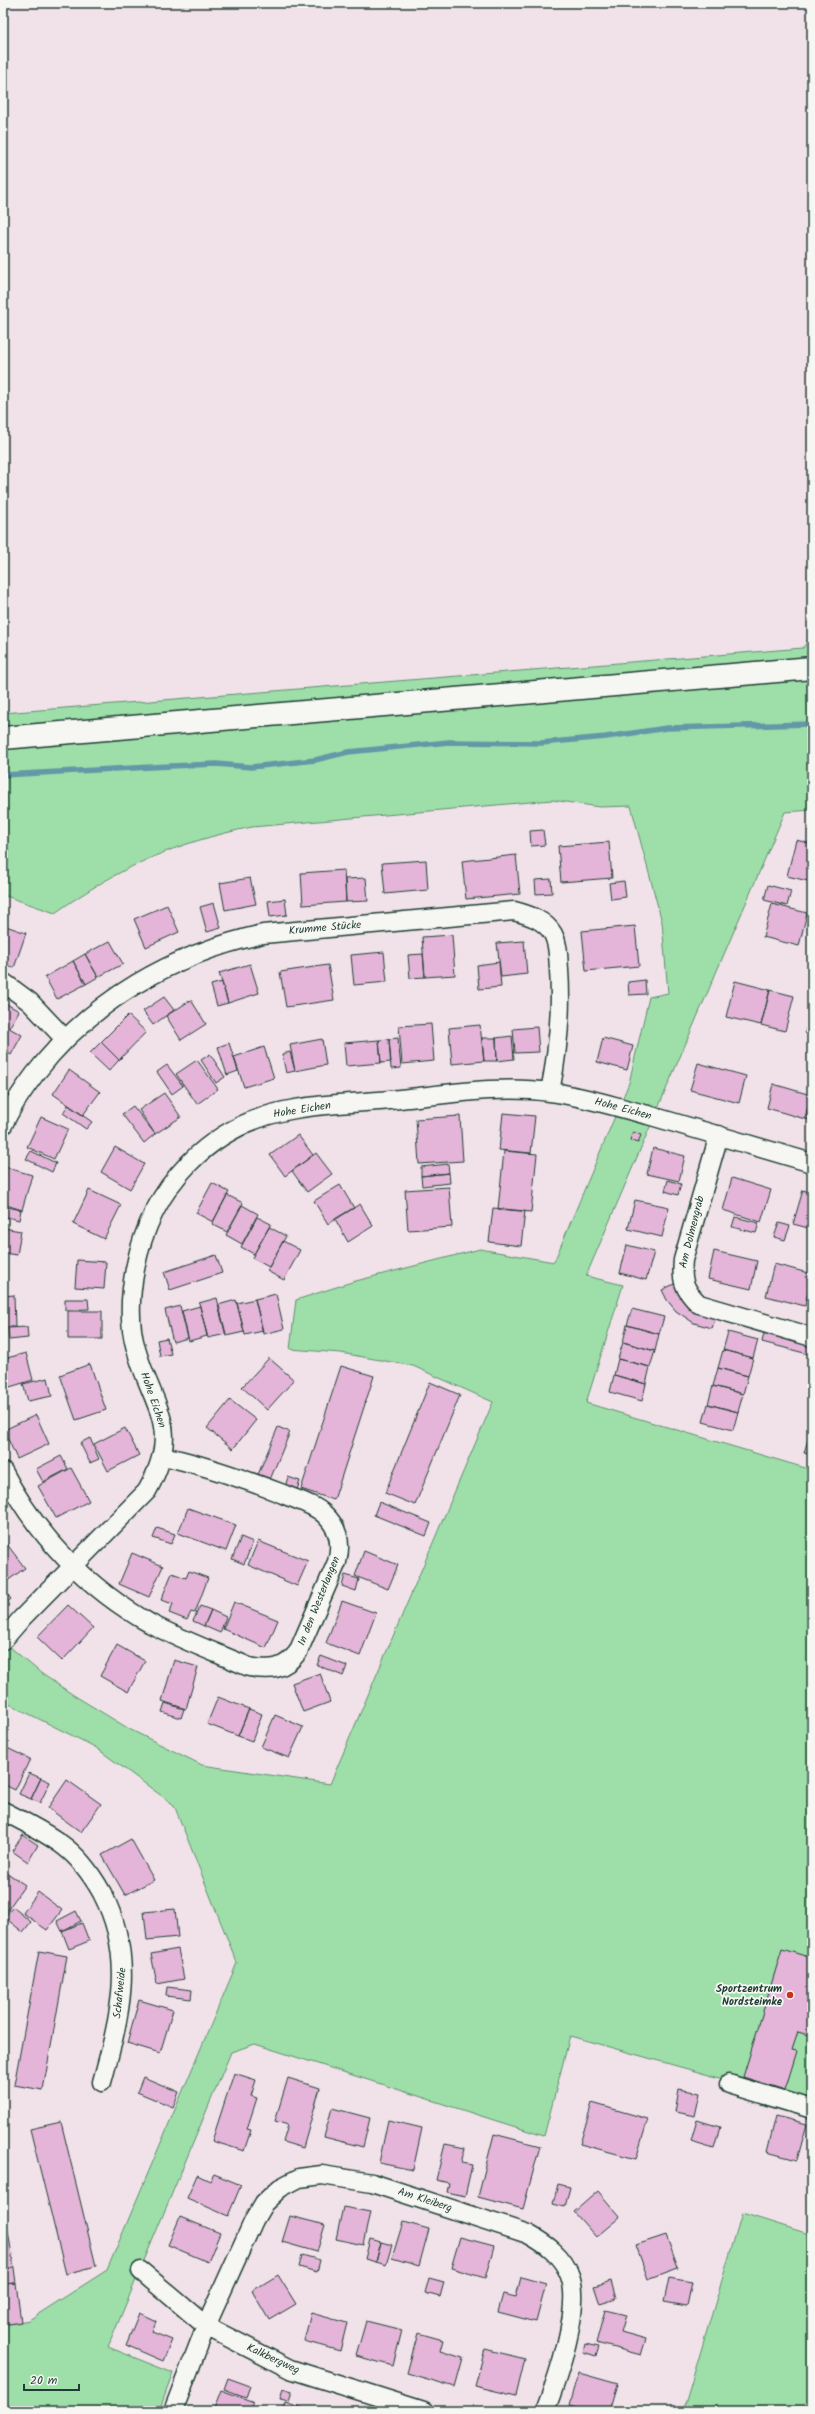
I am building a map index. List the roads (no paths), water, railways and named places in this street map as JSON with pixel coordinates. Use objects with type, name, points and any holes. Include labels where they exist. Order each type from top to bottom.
[{"type":"street","points":[[3,738],[812,668]]},
{"type":"street","name":"Krumme Stücke","points":[[3,1125],[25,1088],[65,1038],[87,1019],[140,981],[184,958],[232,941],[289,931],[514,912],[530,916],[543,923],[553,934],[558,946],[561,997],[557,1057],[550,1092]]},
{"type":"street","points":[[3,982],[30,1002],[65,1038]]},
{"type":"street","name":"Hohe Eichen","points":[[3,1640],[22,1618],[147,1491],[157,1474],[163,1456],[165,1438],[164,1424],[144,1373],[132,1330],[132,1288],[141,1243],[151,1215],[164,1193],[181,1171],[203,1151],[230,1132],[270,1115],[293,1109],[492,1090],[550,1092],[580,1097],[719,1135],[812,1163]]},
{"type":"street","name":"Am Dolmengrab","points":[[719,1135],[683,1260],[682,1278],[688,1293],[699,1304],[812,1336]]},
{"type":"street","name":"In den Westerlangen","points":[[74,1566],[99,1590],[152,1624],[249,1667],[265,1670],[280,1668],[294,1657],[337,1562],[340,1550],[339,1538],[334,1526],[324,1514],[308,1504],[190,1462],[163,1456]]},
{"type":"street","points":[[3,1471],[19,1502],[38,1529],[74,1566]]},
{"type":"street","name":"Schafweide","points":[[3,1811],[62,1845],[86,1869],[98,1884],[110,1909],[118,1933],[123,1961],[122,1989],[116,2029],[102,2082]]},
{"type":"street","points":[[729,2084],[812,2109]]},
{"type":"street","name":"Am Kleiberg","points":[[173,2411],[206,2326],[254,2220],[264,2203],[280,2188],[299,2178],[322,2175],[372,2183],[528,2234],[547,2244],[561,2259],[571,2277],[574,2300],[557,2382],[545,2411]]},
{"type":"street","name":"Kalkbergweg","points":[[140,2270],[206,2326],[290,2369],[424,2411]]},
{"type":"waterway","points":[[3,775],[216,764],[251,767],[315,760],[348,752],[449,742],[541,743],[606,737],[667,728],[812,724]]},
{"type":"place","name":"Sportzentrum Nordsteimke","points":[[790,1995]]}]
